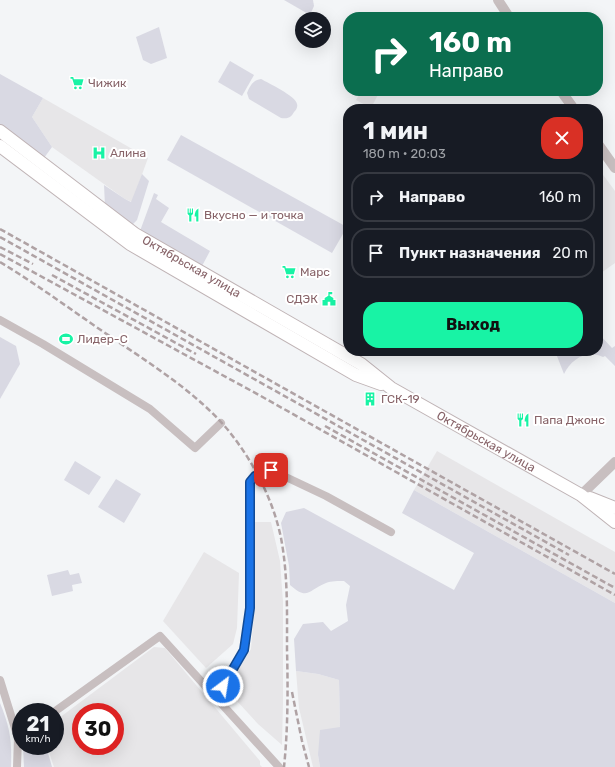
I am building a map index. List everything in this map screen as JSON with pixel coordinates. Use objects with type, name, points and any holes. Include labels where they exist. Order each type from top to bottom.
[{"type":"main road","name":"Октябрьская улица","points":[[0,131],[135,234],[343,354]]},
{"type":"main road","name":"Октябрьская улица","points":[[0,146],[130,244],[356,375],[392,388]]},
{"type":"main road","name":"Октябрьская улица","points":[[347,356],[361,364],[392,388],[581,495]]},
{"type":"main road","points":[[581,495],[615,508]]},
{"type":"main road","points":[[581,495],[615,522]]},
{"type":"street","points":[[498,0],[506,12]]},
{"type":"street","points":[[603,151],[615,168]]},
{"type":"street","points":[[0,320],[150,408],[195,448],[221,423]]},
{"type":"street","points":[[581,495],[615,462]]},
{"type":"street","points":[[216,698],[244,650],[250,608],[250,482],[255,476],[271,470],[326,496],[391,532]]},
{"type":"street","points":[[64,705],[160,636],[278,767]]},
{"type":"street","points":[[0,680],[12,714]]},
{"type":"street","points":[[17,767],[18,755]]},
{"type":"shaded area","points":[[284,0],[313,0],[314,6],[311,12],[305,12]]},
{"type":"shaded area","points":[[159,27],[167,58],[151,64],[143,60],[136,37]]},
{"type":"shaded area","points":[[230,61],[254,75],[242,96],[218,82]]},
{"type":"shaded area","points":[[0,74],[43,98],[32,117],[52,147],[44,158],[0,124]]},
{"type":"shaded area","points":[[261,79],[292,97],[297,104],[297,107],[290,117],[281,118],[249,99],[247,93],[251,86],[254,82]]},
{"type":"shaded area","points":[[358,96],[377,96],[373,104],[364,104],[356,100]]},
{"type":"shaded area","name":"Алина","points":[[43,98],[148,158],[132,202],[125,199],[52,147],[32,117]]},
{"type":"shaded area","points":[[181,135],[343,225],[343,234],[332,253],[167,160]]},
{"type":"shaded area","points":[[142,174],[149,181],[137,220],[132,225],[105,206],[104,185],[131,202]]},
{"type":"shaded area","points":[[603,175],[615,191],[615,263],[603,271]]},
{"type":"shaded area","points":[[154,193],[158,195],[156,199],[169,208],[161,222],[210,251],[202,266],[140,231]]},
{"type":"shaded area","points":[[0,337],[16,346],[20,364],[0,399]]},
{"type":"shaded area","points":[[603,338],[612,348],[615,346],[615,366],[605,356],[603,357],[600,356],[603,356]]},
{"type":"shaded area","points":[[557,356],[582,356],[575,360],[564,374]]},
{"type":"shaded area","points":[[437,451],[615,552],[615,603],[414,490]]},
{"type":"shaded area","points":[[75,461],[101,477],[89,495],[64,480]]},
{"type":"shaded area","points":[[116,479],[141,494],[124,523],[98,507]]},
{"type":"shaded area","points":[[414,490],[615,603],[615,767],[320,767],[318,755],[320,730],[340,727],[339,680],[318,674],[296,671],[294,639],[303,624],[323,622],[331,631],[348,621],[346,605],[350,586],[344,581],[335,581],[326,583],[308,593],[305,593],[296,590],[290,585],[289,566],[281,523],[286,512],[304,508],[454,590],[474,553],[402,513]]},
{"type":"shaded area","points":[[252,522],[271,522],[280,561],[283,602],[282,745],[258,724],[225,688],[251,649],[254,609]]},
{"type":"shaded area","points":[[204,552],[239,573],[237,628],[233,644],[206,668],[163,621]]},
{"type":"shaded area","points":[[68,570],[70,575],[79,573],[82,583],[72,585],[73,591],[52,596],[47,575]]},
{"type":"shaded area","points":[[154,647],[165,648],[260,761],[260,765],[262,767],[54,767],[50,755],[64,755],[64,714],[72,708],[72,755],[124,755],[124,703],[79,703]]},
{"type":"shaded area","points":[[296,671],[318,674],[339,680],[340,727],[318,755],[320,767],[313,767],[299,708]]},
{"type":"shaded area","points":[[0,703],[10,734],[11,767],[0,767]]},
{"type":"shaded area","points":[[23,755],[49,755],[52,767],[24,767]]},
{"type":"railway","points":[[0,229],[615,574]]},
{"type":"railway","points":[[0,237],[569,555]]},
{"type":"railway","points":[[0,247],[33,264]]},
{"type":"railway","points":[[0,254],[259,395],[615,595]]},
{"type":"railway","points":[[0,262],[42,289],[188,391],[228,430],[246,454],[254,468],[273,509],[281,538],[285,566],[288,694],[284,767]]},
{"type":"railway","points":[[52,275],[196,354]]},
{"type":"railway","points":[[325,426],[615,588]]},
{"type":"railway","points":[[292,692],[309,767]]},
{"type":"place","name":"Чижик","points":[[77,83]]},
{"type":"place","name":"Алина","points":[[99,153]]},
{"type":"place","name":"Вкусно — и точка","points":[[193,215]]},
{"type":"place","name":"Марс","points":[[289,272]]},
{"type":"place","name":"СДЭК","points":[[329,299]]},
{"type":"place","name":"Лидер-С","points":[[66,339]]},
{"type":"place","name":"ГСК-19","points":[[370,399]]},
{"type":"place","name":"Папа Джонс","points":[[523,420]]},
{"type":"route","points":[[223,686],[244,650],[250,608],[249,485],[252,478],[271,470]]}]
